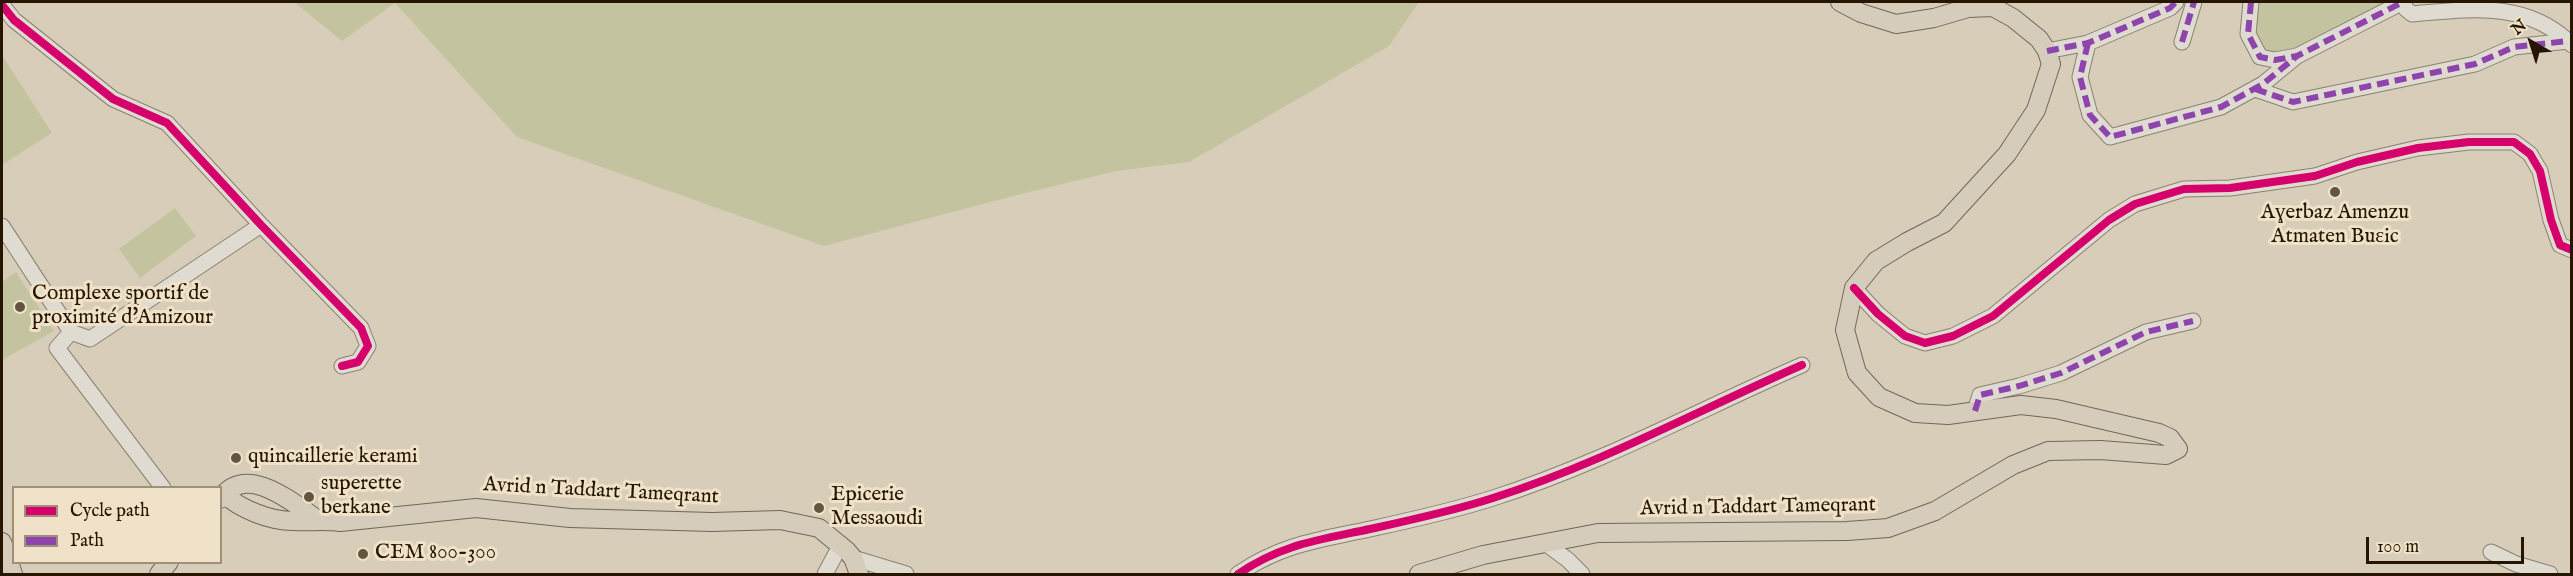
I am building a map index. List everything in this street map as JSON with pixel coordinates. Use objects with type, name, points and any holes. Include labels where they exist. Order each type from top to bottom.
[{"type":"main road","points":[[1840,2],[1896,24],[1934,18],[1968,8],[1993,7],[2013,18],[2039,39],[2047,51]]},
{"type":"main road","name":"Avrid n Taddart Tameqrant","points":[[1419,574],[1483,555],[1598,533],[1847,531],[1888,528],[1935,511],[2013,465],[2048,451],[2100,450],[2166,455],[2178,449],[2170,438],[2159,433],[2056,409],[2021,405],[1948,415],[1914,413],[1879,397],[1857,374],[1845,330],[1854,288],[1876,261],[1907,242],[1944,224],[2007,154],[2036,110],[2051,64],[2047,51]]},
{"type":"main road","points":[[222,497],[236,485],[251,482],[282,495],[318,519]]},
{"type":"main road","name":"Avrid n Taddart Tameqrant","points":[[222,497],[235,505],[293,522],[318,519],[340,522],[476,508],[570,518],[712,522],[780,520],[819,528],[852,564]]},
{"type":"main road","points":[[2,542],[13,574]]},
{"type":"street","points":[[2047,51],[2088,43],[2170,8],[2176,2]]},
{"type":"street","points":[[2182,42],[2194,2]]},
{"type":"street","points":[[2251,2],[2248,34],[2260,57],[2275,60],[2297,56]]},
{"type":"street","points":[[2088,43],[2080,77],[2090,115],[2110,137],[2221,107],[2254,89],[2297,56],[2403,2],[2412,14],[2494,9],[2524,14],[2546,23],[2570,43]]},
{"type":"street","points":[[2,6],[15,20],[112,99],[167,123],[261,225],[361,328],[368,346],[358,362],[342,366]]},
{"type":"street","points":[[2254,89],[2293,102],[2475,63],[2514,47],[2570,43]]},
{"type":"street","points":[[1854,288],[1878,314],[1905,336],[1925,343],[1953,336],[1993,316],[2109,220],[2135,204],[2184,189],[2230,188],[2315,176],[2357,162],[2418,148],[2469,142],[2514,142],[2530,154],[2540,171],[2555,234],[2560,245],[2571,250]]},
{"type":"street","points":[[2,226],[71,333],[90,339],[261,225]]},
{"type":"street","points":[[1975,411],[1980,394],[2019,386],[2061,373],[2146,332],[2193,321]]},
{"type":"street","points":[[71,333],[57,348],[161,486]]},
{"type":"street","points":[[1238,574],[1263,558],[1301,543],[1427,517],[1494,498],[1640,442],[1706,408],[1802,365]]},
{"type":"street","points":[[1545,543],[1582,574]]},
{"type":"street","points":[[2491,552],[2516,564],[2550,574]]},
{"type":"street","points":[[825,574],[852,564],[906,574]]},
{"type":"green space","points":[[294,2],[1419,2],[1389,46],[1189,162],[1116,171],[824,246],[517,137],[395,3],[342,41]]},
{"type":"green space","points":[[2257,2],[2392,2],[2311,43],[2278,52],[2265,51],[2255,33]]},
{"type":"green space","points":[[2,55],[52,133],[2,165]]},
{"type":"green space","points":[[175,208],[196,236],[140,278],[119,249]]},
{"type":"green space","name":"Complexe sportif de proximité d'Amizour","points":[[16,272],[54,331],[2,360],[2,282]]},
{"type":"marked path","points":[[2047,51],[2088,43],[2170,8],[2176,2]]},
{"type":"marked path","points":[[2182,42],[2194,2]]},
{"type":"marked path","points":[[2251,2],[2248,34],[2260,57],[2275,60],[2297,56],[2403,2]]},
{"type":"marked path","points":[[2255,89],[2293,102],[2475,64],[2514,47],[2568,41]]},
{"type":"marked path","points":[[2088,43],[2080,77],[2090,115],[2110,137],[2221,107],[2263,84],[2297,56]]},
{"type":"marked path","points":[[1975,411],[1980,395],[2061,373],[2146,332],[2193,321]]},
{"type":"cycle path","points":[[2,5],[14,20],[113,99],[167,123],[261,225],[361,328],[368,346],[358,362],[342,366]]},
{"type":"cycle path","points":[[1854,288],[1878,314],[1905,336],[1925,343],[1953,336],[1993,316],[2109,220],[2135,204],[2184,189],[2230,188],[2315,176],[2357,162],[2418,148],[2469,142],[2514,142],[2530,154],[2540,171],[2551,220],[2560,245],[2572,250]]},
{"type":"cycle path","points":[[1238,574],[1270,556],[1301,544],[1447,511],[1533,484],[1611,453],[1802,365]]},
{"type":"place","name":"Aɣerbaz Amenzu Atmaten Buɛic","points":[[2335,192]]},
{"type":"place","name":"Complexe sportif de proximité d'Amizour","points":[[20,307]]},
{"type":"place","name":"quincaillerie kerami","points":[[236,458]]},
{"type":"place","name":"superette berkane","points":[[309,497]]},
{"type":"place","name":"Epicerie Messaoudi","points":[[819,508]]},
{"type":"place","name":"CEM 800-300","points":[[363,554]]}]
